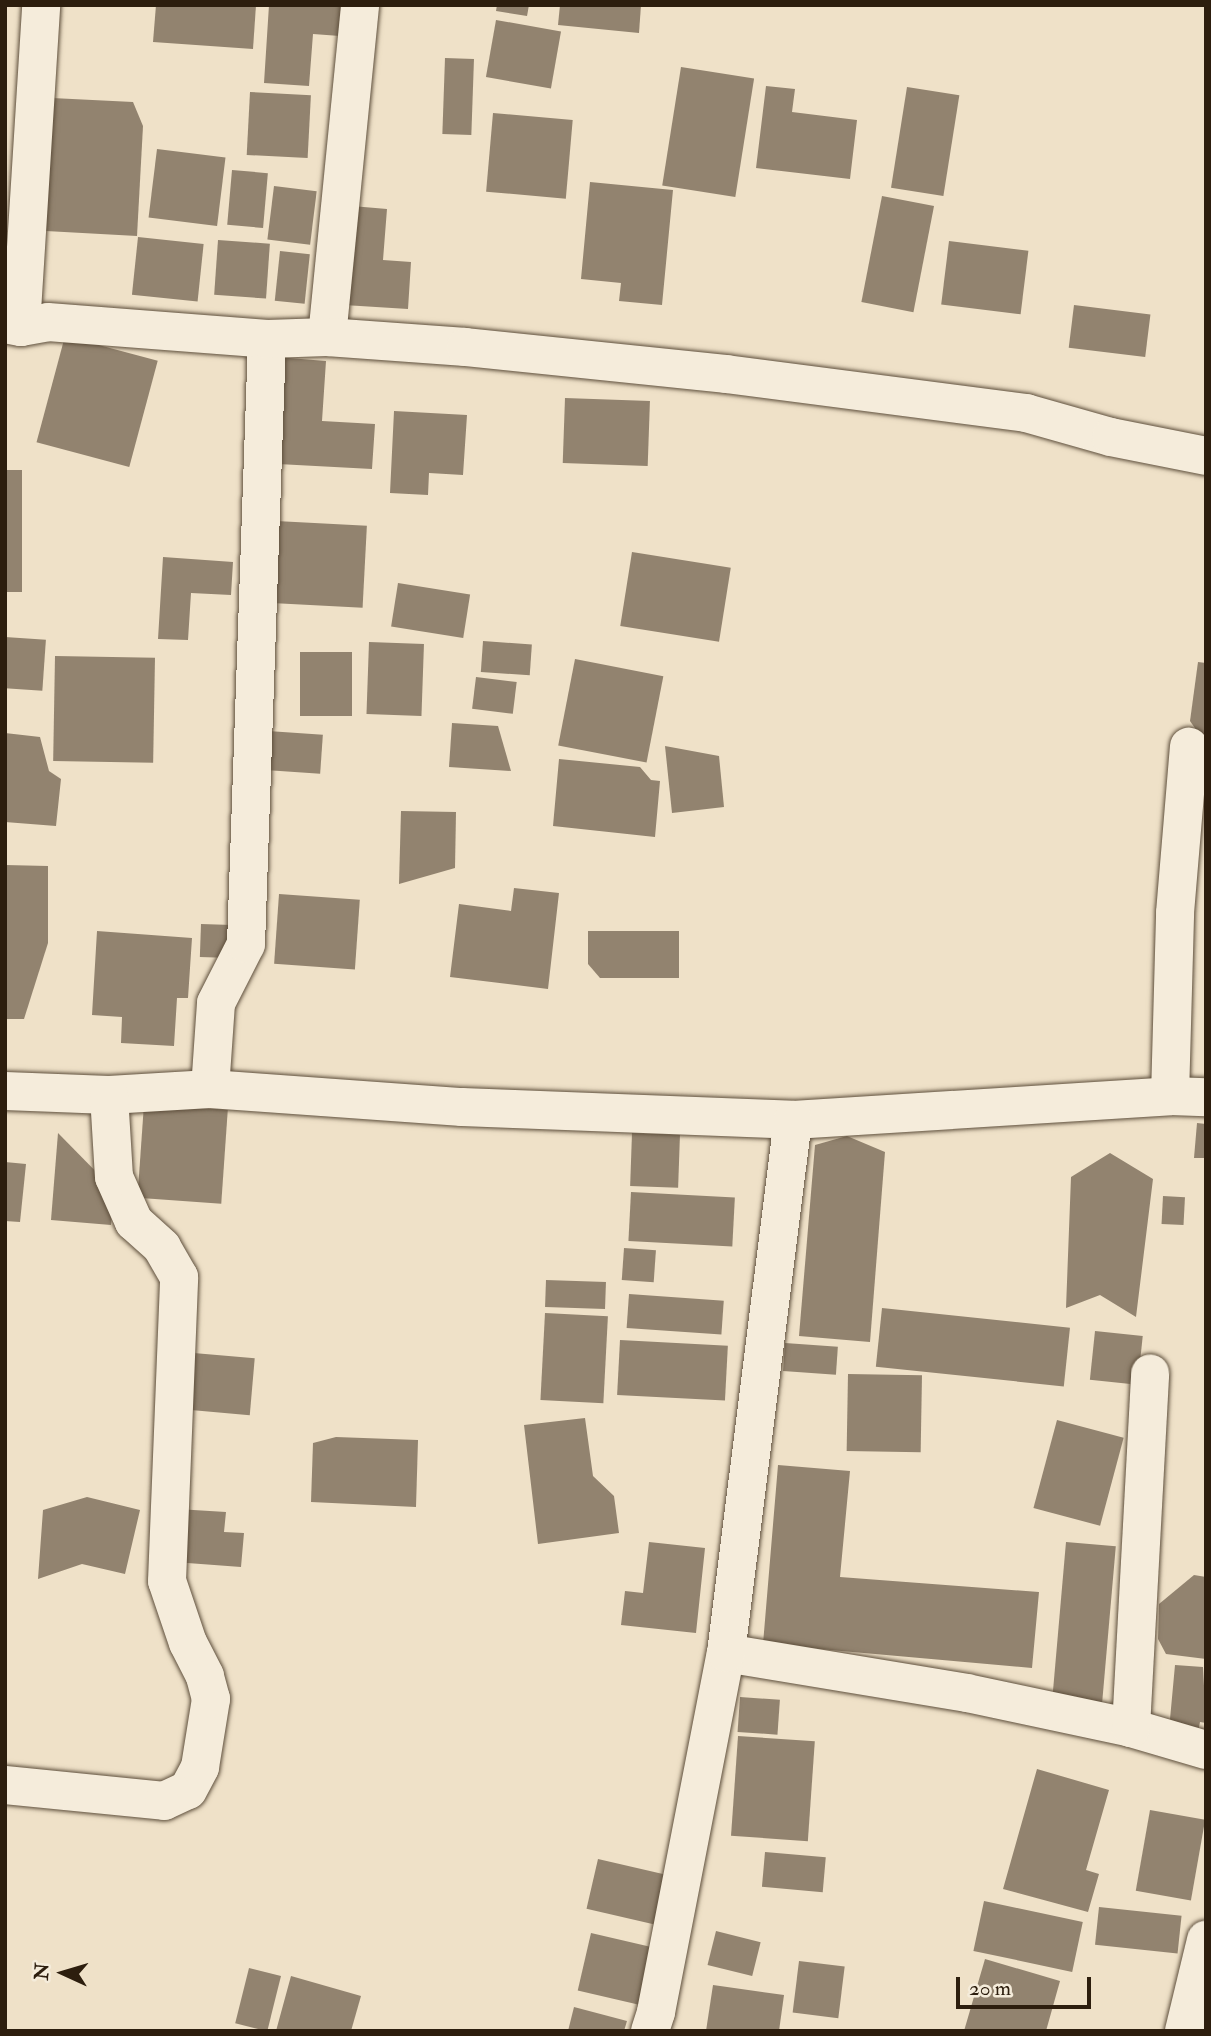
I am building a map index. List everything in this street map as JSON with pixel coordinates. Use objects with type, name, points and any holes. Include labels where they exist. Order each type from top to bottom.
[{"type":"street","points":[[41,5],[13,326],[48,322],[267,339],[327,337],[466,347],[726,374],[1026,413],[1111,437],[1206,456]]},
{"type":"street","points":[[327,337],[360,5]]},
{"type":"street","points":[[210,1089],[216,1003],[246,944],[247,933],[267,339]]},
{"type":"street","points":[[5,1091],[109,1095],[210,1089],[462,1107],[793,1120],[1188,1096],[1175,913],[1189,747]]},
{"type":"street","points":[[5,1785],[164,1801],[188,1790],[200,1767],[211,1699],[205,1676],[188,1643],[167,1581],[179,1277],[162,1247],[134,1222],[114,1177],[109,1095]]},
{"type":"street","points":[[650,2031],[726,1653],[793,1120]]},
{"type":"street","points":[[1130,1728],[1150,1374]]},
{"type":"street","points":[[726,1653],[967,1693],[1130,1728],[1206,1751]]},
{"type":"street","points":[[1184,2031],[1206,1940]]},
{"type":"building","points":[[156,5],[256,5],[253,49],[153,42]]},
{"type":"building","points":[[269,5],[342,5],[340,36],[313,34],[309,86],[264,83]]},
{"type":"building","points":[[497,5],[529,5],[527,16],[496,11]]},
{"type":"building","points":[[560,5],[641,5],[639,33],[558,25]]},
{"type":"building","points":[[496,20],[561,31],[551,89],[486,77]]},
{"type":"building","points":[[445,58],[474,59],[471,135],[442,134]]},
{"type":"building","points":[[681,67],[754,79],[735,197],[662,186]]},
{"type":"building","points":[[766,86],[795,89],[792,112],[857,120],[850,179],[756,168]]},
{"type":"building","points":[[907,87],[959,95],[943,196],[891,188]]},
{"type":"building","points":[[250,92],[311,95],[308,158],[247,155]]},
{"type":"building","points":[[52,98],[133,102],[143,126],[137,236],[46,231]]},
{"type":"building","points":[[493,113],[573,120],[566,199],[486,192]]},
{"type":"building","points":[[157,149],[225,157],[217,226],[149,217]]},
{"type":"building","points":[[232,170],[268,173],[263,228],[227,225]]},
{"type":"building","points":[[590,182],[673,190],[662,305],[619,301],[621,283],[581,279]]},
{"type":"building","points":[[274,186],[317,191],[310,245],[267,240]]},
{"type":"building","points":[[882,196],[934,206],[913,312],[861,302]]},
{"type":"building","points":[[352,206],[387,209],[383,260],[411,262],[408,309],[344,305]]},
{"type":"building","points":[[138,237],[204,244],[198,302],[132,295]]},
{"type":"building","points":[[218,240],[270,244],[266,298],[214,295]]},
{"type":"building","points":[[949,241],[1028,251],[1021,314],[941,305]]},
{"type":"building","points":[[280,251],[310,254],[305,304],[275,301]]},
{"type":"building","points":[[1074,305],[1150,314],[1145,357],[1069,348]]},
{"type":"building","points":[[65,336],[158,361],[129,467],[37,442]]},
{"type":"building","points":[[276,357],[326,361],[322,421],[375,424],[372,469],[278,464]]},
{"type":"building","points":[[565,398],[650,401],[648,466],[563,463]]},
{"type":"building","points":[[394,411],[467,415],[463,475],[429,473],[428,495],[390,493]]},
{"type":"building","points":[[5,470],[22,470],[22,592],[5,592]]},
{"type":"building","points":[[276,521],[367,526],[363,608],[272,603]]},
{"type":"building","points":[[632,552],[731,568],[719,642],[620,626]]},
{"type":"building","points":[[163,557],[233,562],[231,595],[191,593],[188,640],[158,639]]},
{"type":"building","points":[[398,583],[470,594],[463,638],[391,626]]},
{"type":"building","points":[[5,637],[46,640],[42,691],[5,688]]},
{"type":"building","points":[[483,641],[532,644],[530,675],[481,672]]},
{"type":"building","points":[[369,642],[424,644],[421,716],[366,714]]},
{"type":"building","points":[[300,652],[352,652],[352,716],[300,716]]},
{"type":"building","points":[[55,656],[155,658],[153,763],[53,761]]},
{"type":"building","points":[[575,659],[663,676],[647,763],[558,745]]},
{"type":"building","points":[[1198,662],[1206,663],[1206,744],[1190,721]]},
{"type":"building","points":[[476,677],[517,682],[513,714],[472,709]]},
{"type":"building","points":[[452,723],[498,726],[511,771],[449,767]]},
{"type":"building","points":[[268,731],[323,735],[320,774],[265,770]]},
{"type":"building","points":[[5,733],[40,737],[49,771],[61,779],[56,826],[5,822]]},
{"type":"building","points":[[665,746],[719,756],[724,807],[672,813]]},
{"type":"building","points":[[559,759],[640,767],[651,780],[660,781],[655,837],[553,826]]},
{"type":"building","points":[[401,811],[456,812],[455,868],[399,884]]},
{"type":"building","points":[[5,865],[48,866],[48,943],[24,1019],[5,1019]]},
{"type":"building","points":[[514,888],[559,893],[548,989],[450,977],[459,904],[511,911]]},
{"type":"building","points":[[279,894],[360,900],[355,969],[274,964]]},
{"type":"building","points":[[201,924],[232,925],[231,958],[200,957]]},
{"type":"building","points":[[97,931],[192,938],[188,998],[177,998],[174,1046],[121,1043],[122,1017],[92,1015]]},
{"type":"building","points":[[588,931],[679,931],[679,978],[600,978],[588,964]]},
{"type":"building","points":[[144,1104],[228,1110],[221,1204],[137,1198]]},
{"type":"building","points":[[1197,1123],[1206,1124],[1206,1158],[1194,1158]]},
{"type":"building","points":[[58,1133],[114,1190],[111,1225],[51,1220]]},
{"type":"building","points":[[632,1133],[680,1135],[678,1188],[630,1186]]},
{"type":"building","points":[[847,1136],[885,1152],[870,1342],[799,1336],[815,1145]]},
{"type":"building","points":[[1110,1153],[1153,1179],[1136,1317],[1100,1295],[1066,1308],[1071,1177]]},
{"type":"building","points":[[5,1162],[26,1164],[20,1222],[5,1221]]},
{"type":"building","points":[[631,1192],[735,1197],[732,1246],[628,1241]]},
{"type":"building","points":[[1163,1196],[1185,1197],[1184,1225],[1162,1224]]},
{"type":"building","points":[[624,1248],[656,1250],[654,1282],[622,1280]]},
{"type":"building","points":[[546,1280],[606,1282],[605,1309],[545,1307]]},
{"type":"building","points":[[629,1294],[724,1301],[721,1335],[627,1328]]},
{"type":"building","points":[[882,1308],[1070,1328],[1064,1386],[876,1367]]},
{"type":"building","points":[[545,1313],[608,1316],[603,1403],[540,1400]]},
{"type":"building","points":[[1095,1331],[1143,1336],[1138,1385],[1090,1380]]},
{"type":"building","points":[[620,1340],[728,1346],[725,1401],[617,1395]]},
{"type":"building","points":[[785,1343],[838,1347],[836,1375],[783,1371]]},
{"type":"building","points":[[182,1352],[255,1358],[250,1415],[177,1409]]},
{"type":"building","points":[[848,1374],[922,1375],[921,1452],[847,1451]]},
{"type":"building","points":[[585,1418],[593,1476],[614,1496],[619,1533],[538,1544],[524,1425]]},
{"type":"building","points":[[1057,1420],[1124,1438],[1100,1526],[1033,1508]]},
{"type":"building","points":[[336,1437],[418,1440],[416,1507],[311,1502],[313,1443]]},
{"type":"building","points":[[778,1465],[850,1471],[840,1577],[1039,1592],[1032,1668],[763,1644]]},
{"type":"building","points":[[87,1497],[140,1510],[125,1574],[82,1564],[38,1579],[43,1510]]},
{"type":"building","points":[[177,1509],[226,1512],[224,1532],[244,1533],[241,1567],[174,1562]]},
{"type":"building","points":[[649,1542],[705,1548],[696,1633],[621,1625],[625,1591],[643,1593]]},
{"type":"building","points":[[1066,1542],[1116,1546],[1102,1705],[1052,1700]]},
{"type":"building","points":[[1194,1575],[1206,1577],[1206,1659],[1166,1654],[1158,1639],[1159,1604]]},
{"type":"building","points":[[1175,1665],[1203,1667],[1206,1723],[1200,1722],[1198,1732],[1169,1730]]},
{"type":"building","points":[[740,1697],[780,1700],[777,1735],[738,1732]]},
{"type":"building","points":[[738,1736],[815,1741],[808,1841],[731,1836]]},
{"type":"building","points":[[1037,1769],[1109,1790],[1086,1870],[1099,1874],[1088,1912],[1003,1889]]},
{"type":"building","points":[[1150,1810],[1205,1820],[1191,1900],[1136,1891]]},
{"type":"building","points":[[765,1852],[826,1857],[823,1892],[762,1887]]},
{"type":"building","points":[[598,1859],[667,1875],[656,1925],[587,1909]]},
{"type":"building","points":[[984,1901],[1083,1922],[1072,1972],[973,1951]]},
{"type":"building","points":[[1099,1907],[1182,1916],[1178,1953],[1095,1945]]},
{"type":"building","points":[[716,1931],[761,1942],[752,1976],[708,1965]]},
{"type":"building","points":[[591,1933],[653,1947],[640,2005],[578,1990]]},
{"type":"building","points":[[985,1959],[1060,1981],[1046,2031],[964,2031]]},
{"type":"building","points":[[799,1961],[845,1967],[838,2018],[793,2013]]},
{"type":"building","points":[[249,1968],[281,1976],[267,2031],[235,2023]]},
{"type":"building","points":[[291,1976],[361,1996],[351,2031],[276,2031]]},
{"type":"building","points":[[713,1985],[784,1995],[779,2031],[706,2031]]},
{"type":"building","points":[[574,2007],[627,2021],[624,2031],[568,2031]]}]
